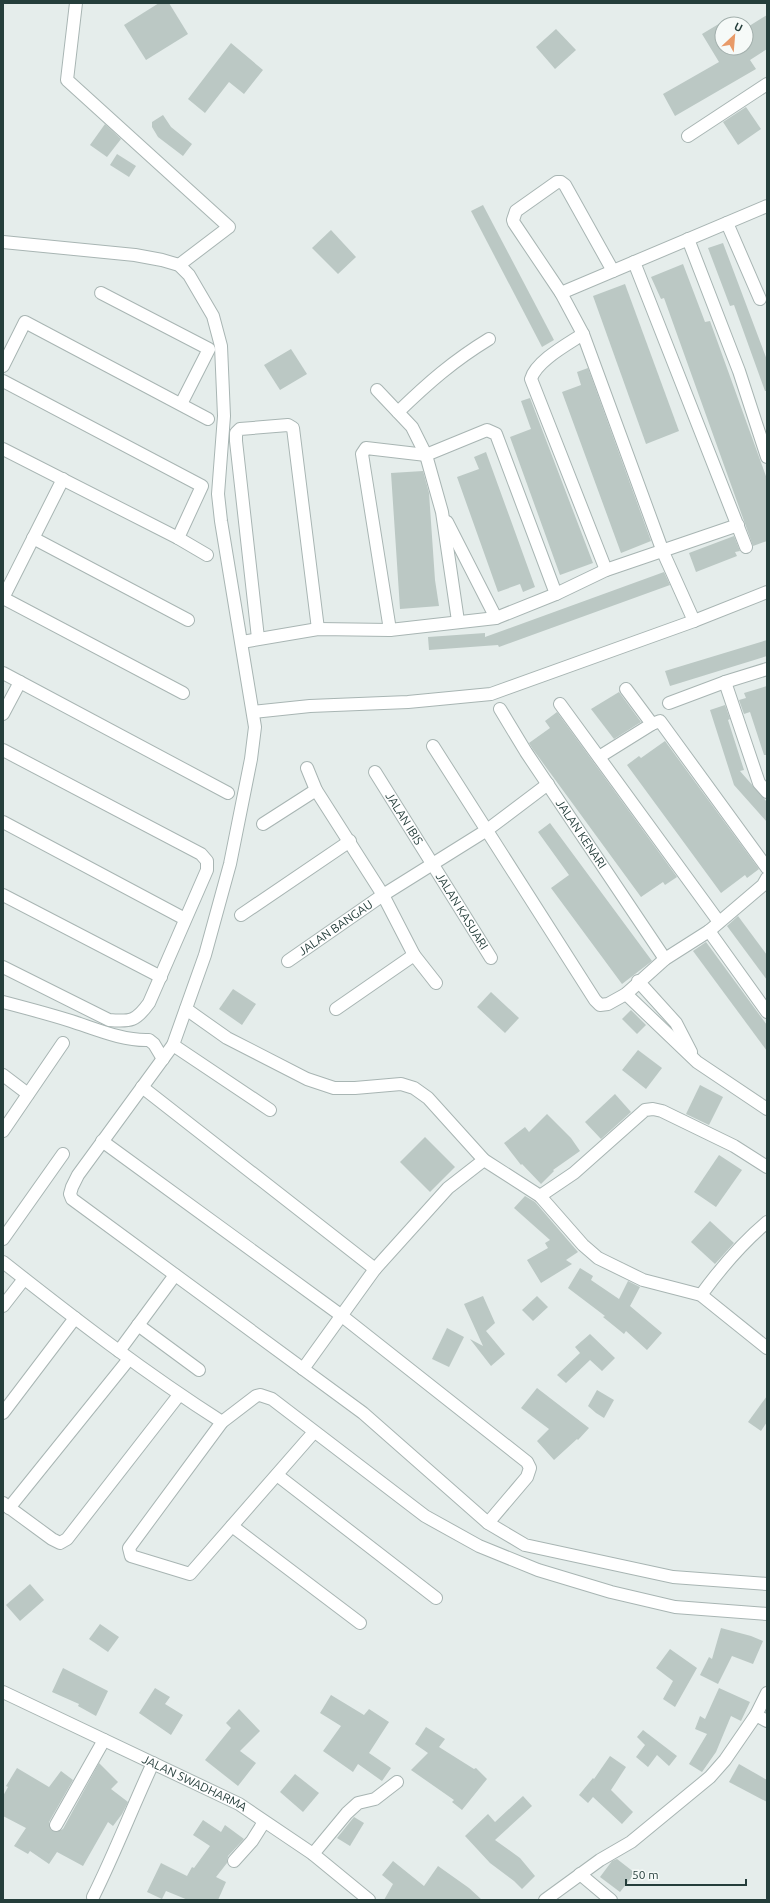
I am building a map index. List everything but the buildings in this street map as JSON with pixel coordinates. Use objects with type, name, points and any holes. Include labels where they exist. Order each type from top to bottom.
[{"type":"street","points":[[76,3],[67,80],[229,227],[180,265]]},
{"type":"street","points":[[688,136],[767,84]]},
{"type":"street","points":[[613,271],[565,185],[561,182],[557,182],[516,211],[513,220],[561,293],[583,334],[663,552],[694,621]]},
{"type":"street","points":[[561,293],[688,239],[766,208]]},
{"type":"street","points":[[727,223],[760,299]]},
{"type":"street","points":[[688,239],[739,371],[767,457]]},
{"type":"street","points":[[3,242],[135,255],[180,265],[189,275],[213,316],[221,346],[224,416],[218,494],[221,521],[255,727],[251,758],[230,864],[205,955],[173,1045],[102,1141],[72,1187],[70,1194],[72,1199],[363,1413],[488,1523],[525,1545],[673,1577],[767,1584]]},
{"type":"street","points":[[634,262],[746,547]]},
{"type":"street","points":[[101,293],[209,349],[181,404]]},
{"type":"street","points":[[3,366],[25,322],[208,419]]},
{"type":"street","points":[[583,334],[542,363],[533,373],[531,378],[606,570]]},
{"type":"street","points":[[398,412],[432,379],[460,357],[489,339]]},
{"type":"street","points":[[3,381],[202,486],[178,538]]},
{"type":"street","points":[[377,390],[418,436],[426,455],[442,512],[458,621]]},
{"type":"street","points":[[258,638],[236,441],[236,433],[240,429],[288,425],[293,428],[318,629]]},
{"type":"street","points":[[390,630],[363,452],[366,448],[426,455],[487,430],[496,434],[556,594]]},
{"type":"street","points":[[3,449],[63,478],[178,538],[207,555]]},
{"type":"street","points":[[63,478],[4,595],[183,693]]},
{"type":"street","points":[[442,512],[496,618]]},
{"type":"street","points":[[242,642],[258,638],[295,634],[318,629],[390,630],[458,621],[496,618],[556,594],[606,570],[663,552],[738,525]]},
{"type":"street","points":[[33,538],[188,620]]},
{"type":"street","points":[[253,712],[310,706],[408,702],[491,694],[694,621],[767,592]]},
{"type":"street","points":[[669,703],[725,682],[767,669]]},
{"type":"street","points":[[3,673],[228,793]]},
{"type":"street","points":[[3,714],[20,682]]},
{"type":"street","points":[[725,682],[759,783],[767,792]]},
{"type":"street","points":[[626,689],[652,724]]},
{"type":"street","points":[[560,704],[719,922]]},
{"type":"street","name":"JALAN KENARI","points":[[500,708],[548,784],[664,959]]},
{"type":"street","points":[[599,757],[652,724],[660,721],[767,868]]},
{"type":"street","points":[[432,746],[598,1003],[604,1005],[626,994],[638,981],[664,959],[709,931],[766,885]]},
{"type":"street","points":[[3,750],[201,854],[207,861],[207,870],[161,977],[149,1003],[139,1017],[125,1022],[109,1020],[3,966]]},
{"type":"street","points":[[307,768],[316,790],[383,894],[414,955],[436,983]]},
{"type":"street","name":"JALAN IBIS","points":[[375,772],[434,864]]},
{"type":"street","name":"JALAN BANGAU","points":[[288,961],[383,894],[487,830],[548,784]]},
{"type":"street","points":[[263,824],[316,790]]},
{"type":"street","points":[[3,822],[185,919]]},
{"type":"street","points":[[241,915],[350,841]]},
{"type":"street","name":"JALAN KASUARI","points":[[434,864],[491,958]]},
{"type":"street","points":[[3,895],[161,977]]},
{"type":"street","points":[[709,931],[767,1012]]},
{"type":"street","points":[[336,1009],[414,955]]},
{"type":"street","points":[[638,981],[676,1023],[696,1062]]},
{"type":"street","points":[[626,994],[696,1062],[767,1109]]},
{"type":"street","points":[[3,1002],[39,1011],[96,1030],[139,1040],[149,1040],[154,1044],[163,1059]]},
{"type":"street","points":[[186,1009],[227,1038],[307,1079],[334,1088],[401,1084],[414,1088],[428,1098],[484,1160],[540,1196],[583,1245],[598,1258],[643,1280],[701,1295],[767,1348]]},
{"type":"street","points":[[3,1131],[63,1043]]},
{"type":"street","points":[[173,1045],[270,1110]]},
{"type":"street","points":[[3,1075],[28,1094]]},
{"type":"street","points":[[142,1087],[375,1269]]},
{"type":"street","points":[[540,1196],[574,1173],[645,1110],[652,1109],[662,1111],[734,1146],[767,1167]]},
{"type":"street","points":[[102,1141],[342,1316],[527,1462],[530,1468],[527,1477],[488,1523]]},
{"type":"street","points":[[3,1239],[63,1154]]},
{"type":"street","points":[[303,1369],[375,1269],[448,1188],[484,1160]]},
{"type":"street","points":[[701,1295],[719,1271],[754,1233],[767,1222]]},
{"type":"street","points":[[3,1262],[124,1355],[222,1422]]},
{"type":"street","points":[[175,1275],[138,1325],[124,1355],[6,1506],[52,1539],[60,1543],[67,1539],[179,1394]]},
{"type":"street","points":[[3,1306],[24,1279]]},
{"type":"street","points":[[3,1413],[75,1318]]},
{"type":"street","points":[[138,1325],[199,1370]]},
{"type":"street","points":[[314,1432],[190,1574],[131,1556],[129,1548],[222,1422],[256,1396],[260,1395],[272,1399],[425,1516],[478,1546],[523,1564],[611,1592],[675,1607],[767,1614]]},
{"type":"street","points":[[277,1475],[436,1598]]},
{"type":"street","points":[[232,1526],[360,1623]]},
{"type":"street","name":"JALAN SWADHARMA","points":[[3,1692],[239,1804],[313,1854],[369,1900]]},
{"type":"street","points":[[545,1900],[600,1860],[631,1842],[710,1778],[725,1760],[756,1715],[767,1693]]},
{"type":"street","points":[[756,1715],[767,1721]]},
{"type":"street","points":[[56,1826],[104,1740]]},
{"type":"street","points":[[93,1898],[116,1850],[127,1819],[153,1763]]},
{"type":"street","points":[[313,1854],[347,1813],[358,1803],[375,1798],[397,1782]]},
{"type":"street","points":[[234,1861],[252,1841],[264,1822]]},
{"type":"street","points":[[580,1874],[611,1900]]}]
